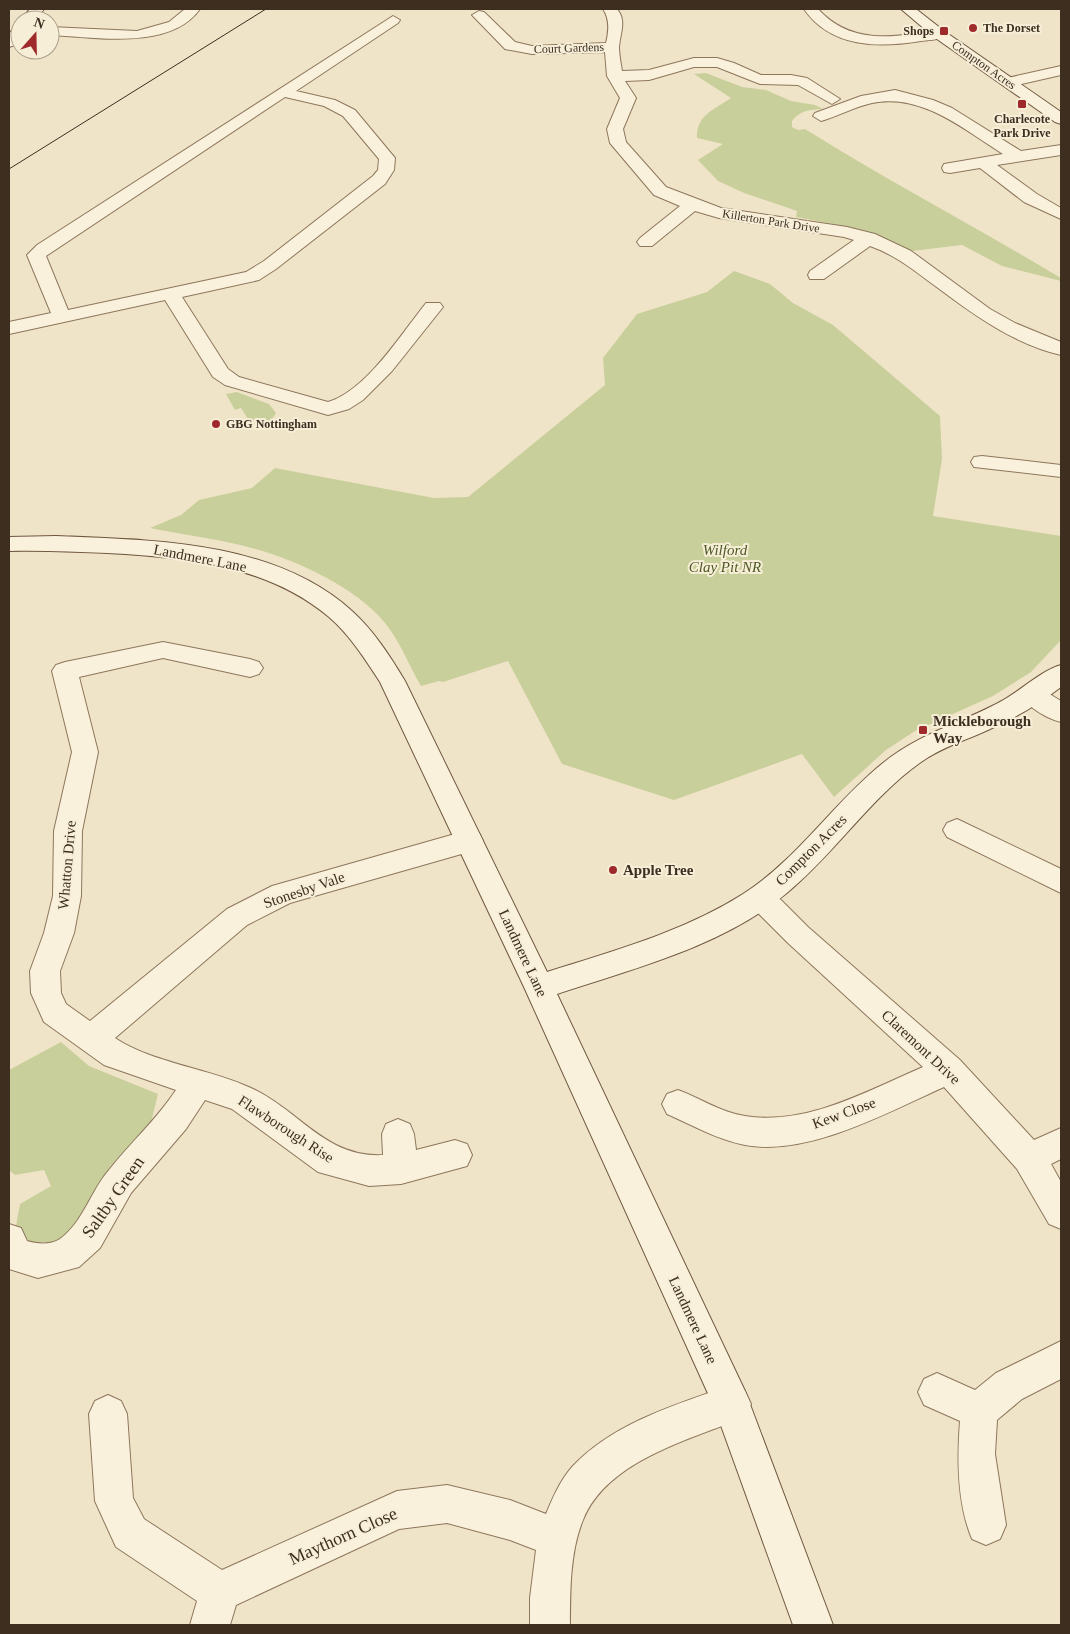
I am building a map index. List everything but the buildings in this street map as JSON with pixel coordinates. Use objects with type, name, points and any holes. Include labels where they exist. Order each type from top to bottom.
[{"type":"street","points":[[60,31],[137,34],[174,25],[193,9]]},
{"type":"street","name":"Killerton Park Drive","points":[[610,9],[614,14],[616,31],[612,46],[615,76],[628,98],[616,129],[618,143],[660,191],[692,205],[720,213],[838,231],[869,238],[905,255],[983,313],[1008,327],[1061,349]]},
{"type":"street","points":[[811,9],[826,24],[843,35],[861,40],[882,42],[939,34]]},
{"type":"street","name":"Compton Acres","points":[[908,9],[939,34],[1061,119]]},
{"type":"street","name":"Court Gardens","points":[[479,15],[510,46],[532,50],[612,46]]},
{"type":"street","points":[[62,317],[36,255],[58,238],[393,20]]},
{"type":"street","points":[[615,76],[650,74],[674,66],[715,62],[734,66],[756,78],[774,81],[797,80],[817,88],[823,95],[832,99]]},
{"type":"street","points":[[1008,82],[1061,71]]},
{"type":"street","points":[[9,328],[252,276],[270,265],[372,185],[386,170],[387,158],[349,113],[329,103],[282,92]]},
{"type":"street","points":[[821,116],[867,99],[895,95],[927,103],[946,111],[1017,156]]},
{"type":"street","points":[[950,168],[1061,150]]},
{"type":"street","points":[[984,163],[1020,191],[1043,206],[1061,214]]},
{"type":"street","points":[[646,242],[692,205]]},
{"type":"street","points":[[816,275],[869,238]]},
{"type":"street","points":[[171,294],[220,373],[232,381],[328,410],[336,409],[366,388],[433,307]]},
{"type":"street","points":[[982,462],[1061,471]]},
{"type":"street","name":"Landmere Lane","points":[[9,544],[138,547],[191,553],[223,559],[263,570],[301,587],[337,611],[368,643],[392,681],[539,987],[732,1404],[813,1625]]},
{"type":"street","name":"Whatton Drive","points":[[92,1038],[55,1013],[46,993],[45,971],[58,934],[67,896],[68,831],[85,752],[65,671],[162,650],[250,668]]},
{"type":"street","name":"Compton Acres","points":[[539,987],[649,950],[729,918],[761,898],[795,870],[880,781],[912,755],[942,738],[1034,696],[1061,674]]},
{"type":"street","points":[[1034,696],[1061,713]]},
{"type":"street","points":[[957,830],[1061,882]]},
{"type":"street","name":"Stonesby Vale","points":[[92,1038],[237,917],[265,902],[282,894],[469,841]]},
{"type":"street","name":"Claremont Drive","points":[[761,898],[798,936],[949,1070],[1028,1158],[1061,1213]]},
{"type":"street","name":"Flawborough Rise","points":[[92,1038],[115,1055],[139,1065],[199,1082],[243,1099],[330,1162],[369,1171],[401,1169],[455,1155]]},
{"type":"street","name":"Kew Close","points":[[678,1104],[745,1131],[781,1130],[812,1126],[850,1113],[949,1070]]},
{"type":"street","name":"Saltby Green","points":[[9,1240],[14,1254],[38,1261],[66,1255],[88,1236],[119,1182],[176,1119],[199,1082]]},
{"type":"street","points":[[398,1134],[401,1169]]},
{"type":"street","points":[[1028,1158],[1061,1143]]},
{"type":"street","points":[[986,1525],[976,1454],[979,1411],[1010,1386],[1061,1359]]},
{"type":"street","points":[[937,1392],[979,1411]]},
{"type":"street","points":[[550,1625],[549,1610],[557,1538],[572,1499],[598,1468],[642,1439],[694,1417],[732,1404]]},
{"type":"street","name":"Maythorn Close","points":[[108,1414],[114,1501],[130,1533],[215,1609],[397,1510],[447,1504],[510,1520],[557,1538]]},
{"type":"green space","points":[[706,73],[742,87],[766,90],[791,101],[815,105],[823,109],[809,110],[795,117],[792,121],[792,127],[798,130],[805,129],[1061,278],[1061,281],[1002,266],[962,245],[912,251],[885,238],[858,229],[796,217],[797,211],[744,193],[718,181],[698,160],[723,144],[697,138],[698,130],[703,118],[713,109],[731,98],[694,74]]},
{"type":"green space","name":"Wilford Clay Pit NR","points":[[734,271],[770,284],[793,303],[833,325],[940,416],[942,459],[933,516],[1061,536],[1061,640],[1031,672],[993,696],[915,731],[886,750],[834,797],[802,754],[674,800],[562,764],[508,661],[443,682],[439,681],[421,686],[400,646],[385,623],[356,596],[338,585],[299,564],[279,556],[218,540],[150,528],[181,515],[199,500],[252,488],[275,468],[434,498],[468,497],[605,385],[603,358],[637,314],[707,292]]},
{"type":"green space","points":[[237,392],[269,404],[276,413],[269,424],[248,419],[241,408],[235,410],[226,394]]},
{"type":"green space","points":[[61,1042],[89,1066],[158,1094],[149,1131],[77,1228],[56,1243],[30,1242],[16,1226],[20,1204],[51,1186],[44,1170],[15,1175],[9,1170],[9,1070]]},
{"type":"tram line","points":[[9,169],[266,9]]},
{"type":"place","name":"The Dorset","points":[[973,28]]},
{"type":"place","name":"Shops","points":[[944,31]]},
{"type":"place","name":"Charlecote Park Drive","points":[[1022,104]]},
{"type":"place","name":"GBG Nottingham","points":[[216,424]]},
{"type":"place","name":"Mickleborough Way","points":[[923,730]]},
{"type":"place","name":"Apple Tree","points":[[613,870]]}]
